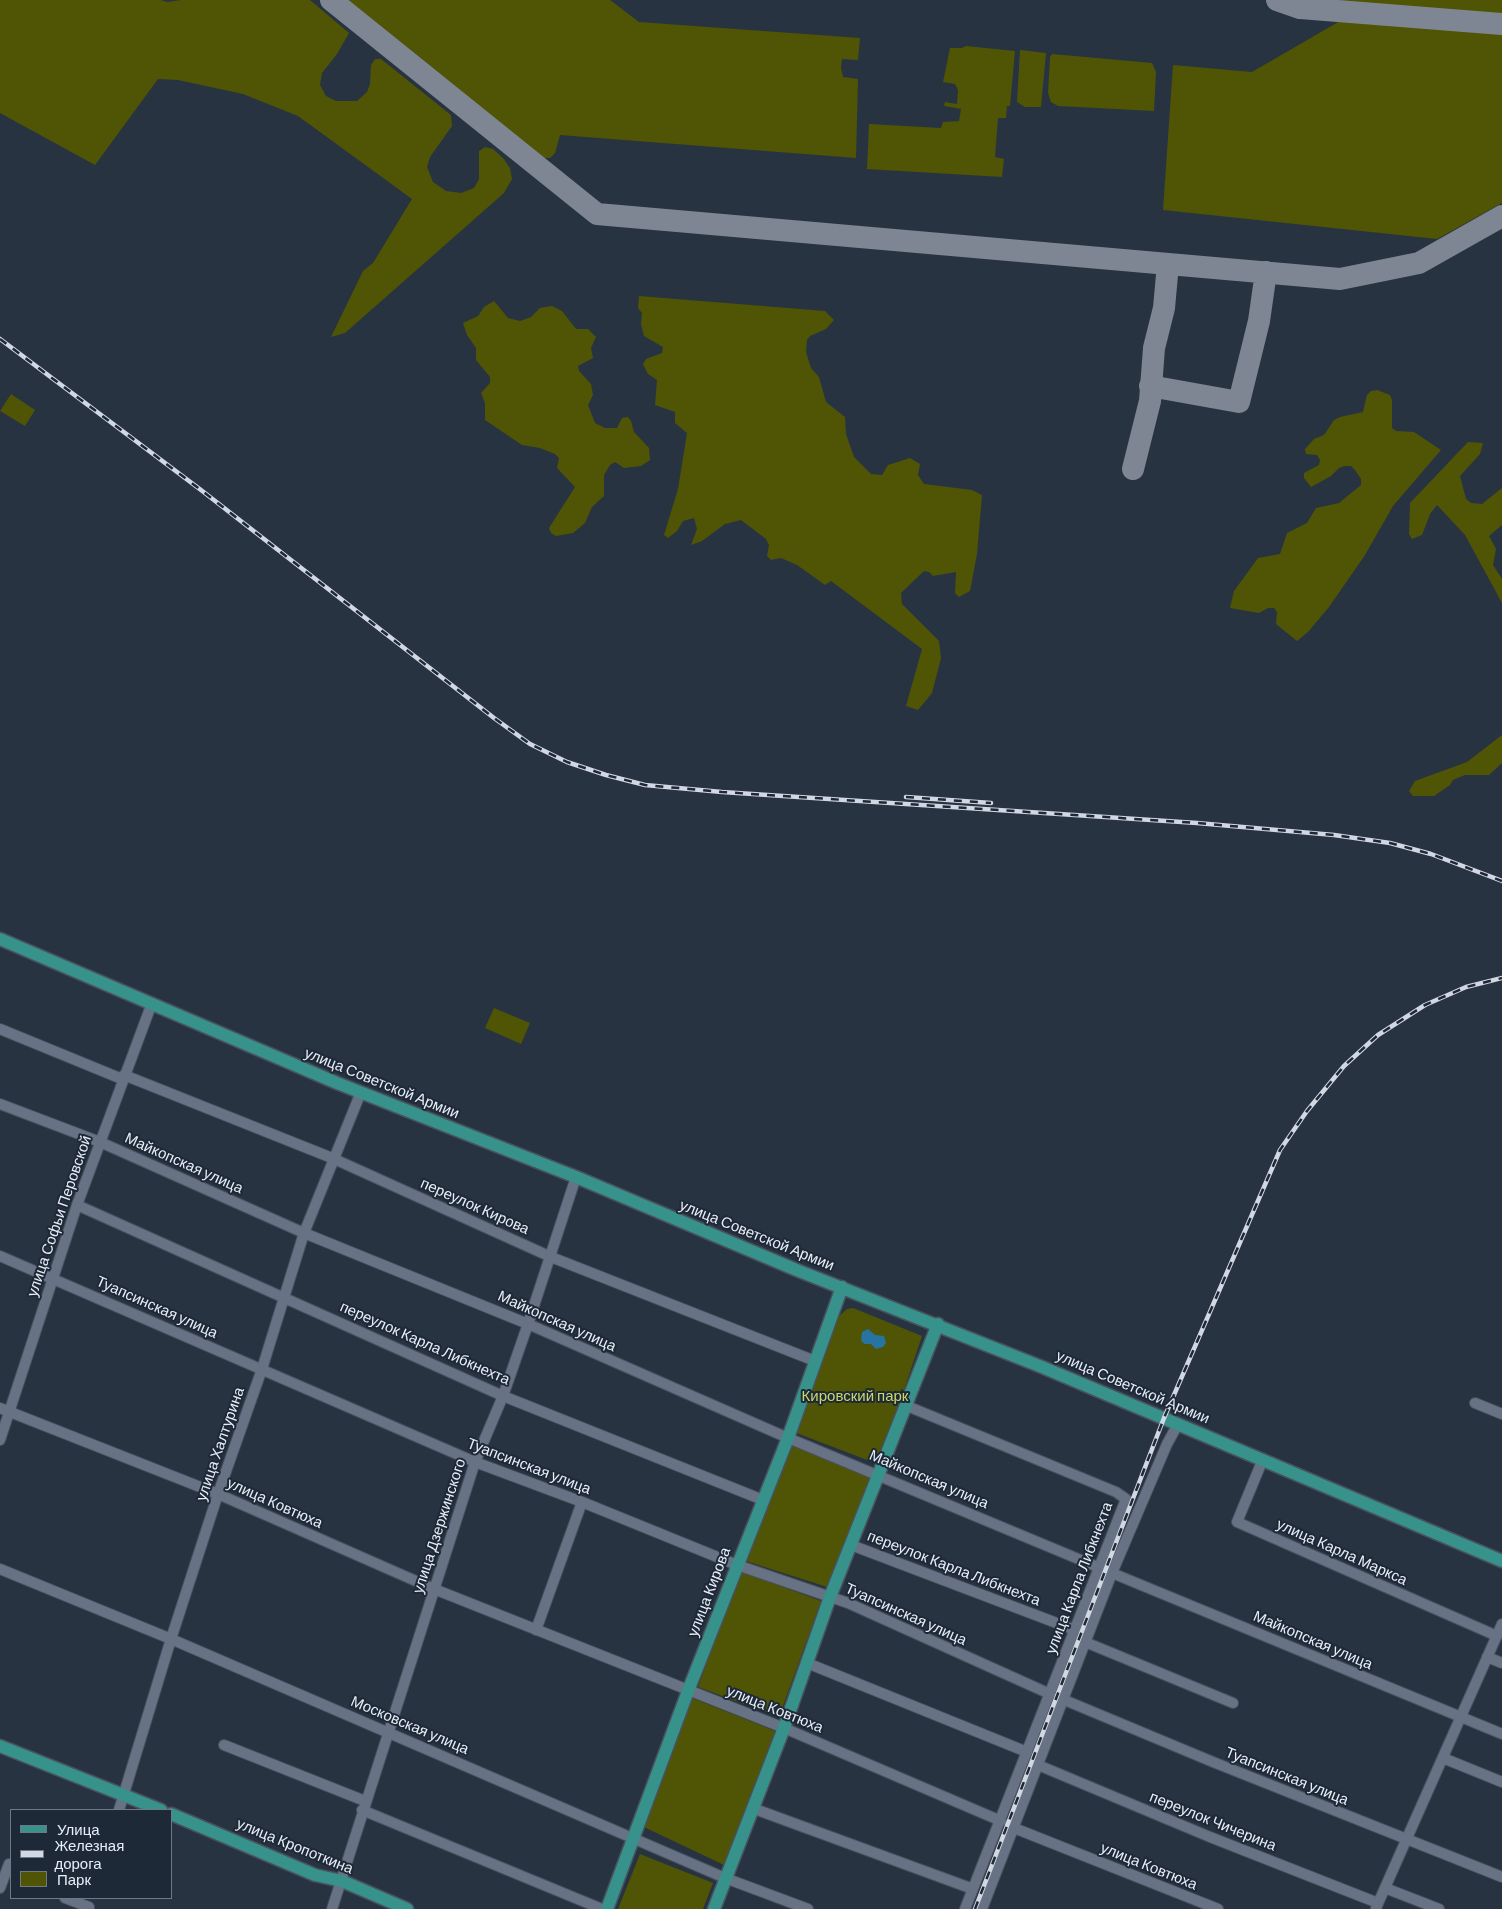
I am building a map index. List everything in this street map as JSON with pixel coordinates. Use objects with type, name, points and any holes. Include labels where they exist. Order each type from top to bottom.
[{"type":"main road","name":"улица Советской Армии","points":[[0,939],[361,1092],[938,1324],[1502,1561]]},
{"type":"main road","name":"улица Кирова","points":[[607,1909],[688,1691],[788,1438],[842,1287]]},
{"type":"main road","points":[[714,1909],[784,1728],[830,1597],[938,1324]]},
{"type":"main road","points":[[0,1746],[158,1809]]},
{"type":"main road","name":"улица Кропоткина","points":[[172,1814],[316,1875],[342,1881],[407,1909]]},
{"type":"street","name":"улица Софьи Перовской","points":[[0,1440],[5,1410],[123,1077],[152,1003]]},
{"type":"street","name":"переулок Кирова","points":[[0,1029],[332,1158],[551,1257],[815,1361]]},
{"type":"street","name":"улица Халтурина","points":[[120,1809],[171,1639],[218,1494],[262,1369],[304,1233],[332,1158],[361,1092]]},
{"type":"street","name":"Майкопская улица","points":[[0,1104],[100,1142],[304,1233],[528,1324],[788,1438],[1100,1568]]},
{"type":"street","name":"улица Дзержинского","points":[[332,1909],[475,1462],[502,1396],[528,1324],[576,1177]]},
{"type":"street","name":"переулок Карла Либкнехта","points":[[77,1205],[284,1296],[502,1396],[763,1500]]},
{"type":"street","name":"Туапсинская улица","points":[[0,1256],[475,1462],[582,1502],[737,1565],[830,1597],[1050,1694]]},
{"type":"street","points":[[1475,1403],[1502,1414]]},
{"type":"street","name":"улица Карла Либкнехта","points":[[907,1406],[1116,1492],[1126,1499],[965,1909]]},
{"type":"street","name":"улица Ковтюха","points":[[5,1410],[218,1494],[434,1588],[784,1728],[1001,1821]]},
{"type":"street","name":"улица Карла Либкнехта","points":[[982,1909],[1084,1642],[1166,1444],[1178,1424]]},
{"type":"street","name":"улица Карла Маркса","points":[[1263,1459],[1237,1522],[1497,1636]]},
{"type":"street","points":[[536,1630],[582,1502]]},
{"type":"street","name":"переулок Карла Либкнехта","points":[[851,1545],[1075,1630]]},
{"type":"street","name":"Московская улица","points":[[0,1568],[635,1837],[725,1878],[808,1909]]},
{"type":"street","name":"Майкопская улица","points":[[1112,1573],[1502,1734]]},
{"type":"street","points":[[1377,1906],[1502,1624]]},
{"type":"street","name":"улица Карла Либкнехта","points":[[1084,1642],[1233,1703]]},
{"type":"street","points":[[1487,1657],[1502,1663]]},
{"type":"street","points":[[807,1663],[1027,1752]]},
{"type":"street","name":"Туапсинская улица","points":[[1062,1699],[1502,1877]]},
{"type":"street","points":[[224,1745],[602,1909]]},
{"type":"street","points":[[1443,1758],[1502,1782]]},
{"type":"street","name":"переулок Чичерина","points":[[1038,1765],[1377,1906]]},
{"type":"street","points":[[752,1808],[973,1889]]},
{"type":"street","name":"улица Ковтюха","points":[[1014,1828],[1218,1909]]},
{"type":"street","points":[[0,1888],[8,1871]]},
{"type":"street","points":[[1385,1888],[1440,1909]]},
{"type":"street","points":[[69,1899],[90,1905]]},
{"type":"green space","points":[[0,0],[161,0],[167,2],[181,0],[310,0],[349,33],[337,54],[322,73],[320,85],[326,96],[336,101],[357,101],[367,92],[370,84],[371,65],[375,59],[381,59],[451,115],[452,126],[430,157],[427,167],[433,182],[446,191],[461,193],[474,188],[479,179],[479,151],[485,147],[493,149],[503,158],[510,168],[512,179],[504,193],[345,333],[331,337],[363,271],[373,263],[412,199],[298,116],[243,94],[178,80],[158,79],[95,165],[0,113]]},
{"type":"green space","points":[[344,0],[610,0],[639,22],[860,38],[858,60],[842,59],[841,68],[843,77],[858,79],[856,158],[560,135],[555,153],[550,158],[543,158]]},
{"type":"green space","points":[[1336,0],[1502,0],[1502,15],[1336,2]]},
{"type":"green space","points":[[1340,21],[1502,34],[1502,203],[1437,239],[1163,210],[1173,65],[1252,72]]},
{"type":"green space","points":[[966,46],[1015,51],[1010,106],[1007,106],[1006,118],[998,118],[995,157],[1004,159],[1002,177],[867,169],[869,124],[941,128],[943,122],[959,121],[961,109],[944,106],[945,102],[957,104],[958,90],[955,84],[943,82],[950,48]]},
{"type":"green space","points":[[1020,50],[1046,53],[1041,107],[1025,107],[1017,102]]},
{"type":"green space","points":[[1052,54],[1152,63],[1156,72],[1154,111],[1058,106],[1051,102],[1048,93],[1050,57]]},
{"type":"green space","points":[[639,296],[825,311],[834,320],[826,329],[810,336],[807,340],[806,352],[811,368],[819,377],[826,402],[845,417],[846,434],[854,457],[871,474],[882,475],[888,465],[910,458],[920,464],[918,475],[924,484],[972,490],[982,495],[977,554],[970,591],[959,597],[955,593],[956,572],[933,576],[929,572],[924,571],[901,593],[902,604],[939,641],[941,658],[932,693],[918,710],[906,706],[922,649],[831,581],[825,585],[797,565],[781,558],[771,560],[767,556],[769,545],[766,539],[741,520],[725,524],[702,541],[691,545],[697,529],[694,518],[683,521],[677,531],[668,538],[664,535],[678,489],[687,433],[675,423],[675,412],[655,405],[657,380],[648,374],[643,364],[646,359],[662,353],[663,347],[644,336],[641,324],[642,313],[638,308]]},
{"type":"green space","points":[[494,301],[508,318],[520,321],[531,317],[540,308],[552,306],[562,311],[576,329],[588,329],[596,337],[591,348],[593,358],[578,366],[579,371],[591,384],[593,395],[588,405],[595,423],[605,428],[617,428],[622,418],[628,417],[634,432],[649,448],[650,460],[641,466],[624,468],[615,462],[610,465],[604,475],[604,496],[592,507],[585,523],[573,533],[556,536],[551,533],[549,528],[575,487],[557,468],[559,458],[555,454],[540,448],[522,445],[485,420],[485,403],[481,393],[490,383],[490,377],[476,360],[476,348],[467,335],[463,323],[478,316],[484,307]]},
{"type":"green space","points":[[1377,390],[1390,395],[1392,400],[1392,428],[1396,431],[1414,432],[1441,450],[1393,506],[1365,555],[1329,607],[1308,632],[1297,641],[1276,624],[1277,612],[1274,608],[1268,608],[1259,613],[1230,608],[1234,591],[1258,558],[1280,554],[1287,533],[1307,523],[1316,508],[1339,503],[1361,485],[1361,479],[1355,470],[1351,466],[1344,466],[1311,487],[1304,478],[1304,473],[1319,465],[1320,460],[1317,455],[1306,454],[1305,449],[1314,439],[1324,435],[1334,420],[1363,412],[1367,395],[1371,391]]},
{"type":"green space","points":[[11,394],[35,410],[25,426],[0,411]]},
{"type":"green space","points":[[1468,442],[1483,443],[1480,454],[1460,476],[1466,499],[1471,503],[1482,504],[1502,488],[1502,525],[1489,536],[1496,549],[1493,565],[1502,579],[1502,603],[1465,535],[1437,505],[1430,514],[1422,535],[1412,539],[1409,534],[1410,503]]},
{"type":"green space","points":[[1502,735],[1502,763],[1489,775],[1465,775],[1453,780],[1450,785],[1434,796],[1413,796],[1409,791],[1415,781],[1467,762]]},
{"type":"green space","points":[[494,1008],[530,1023],[521,1044],[485,1028]]},
{"type":"green space","name":"Кировский парк","points":[[853,1308],[922,1336],[904,1390],[901,1389],[897,1409],[875,1463],[794,1432],[838,1317],[847,1309]]},
{"type":"green space","points":[[791,1445],[870,1477],[827,1587],[746,1561]]},
{"type":"green space","points":[[740,1571],[821,1601],[779,1717],[698,1687]]},
{"type":"green space","points":[[692,1698],[775,1731],[724,1865],[644,1827]]},
{"type":"green space","points":[[640,1854],[713,1883],[703,1909],[618,1909]]},
{"type":"water","points":[[868,1329],[875,1335],[884,1336],[886,1343],[883,1347],[876,1349],[871,1344],[865,1344],[861,1341],[862,1332]]},
{"type":"taxiway","points":[[331,0],[597,214],[1340,279],[1419,263],[1502,216]]},
{"type":"taxiway","points":[[1277,0],[1300,8],[1502,24]]},
{"type":"taxiway","points":[[1133,469],[1150,401],[1154,348],[1164,308],[1168,264]]},
{"type":"taxiway","points":[[1150,386],[1239,402],[1259,321],[1266,272]]},
{"type":"railway","points":[[0,339],[201,490],[494,718],[530,744],[567,762],[645,785],[722,792],[1197,823],[1334,835],[1390,843],[1431,854],[1502,881]]},
{"type":"railway","points":[[906,797],[991,803]]},
{"type":"railway","points":[[975,1909],[1164,1418],[1280,1150],[1307,1111],[1344,1066],[1378,1035],[1425,1005],[1466,987],[1502,978]]}]
